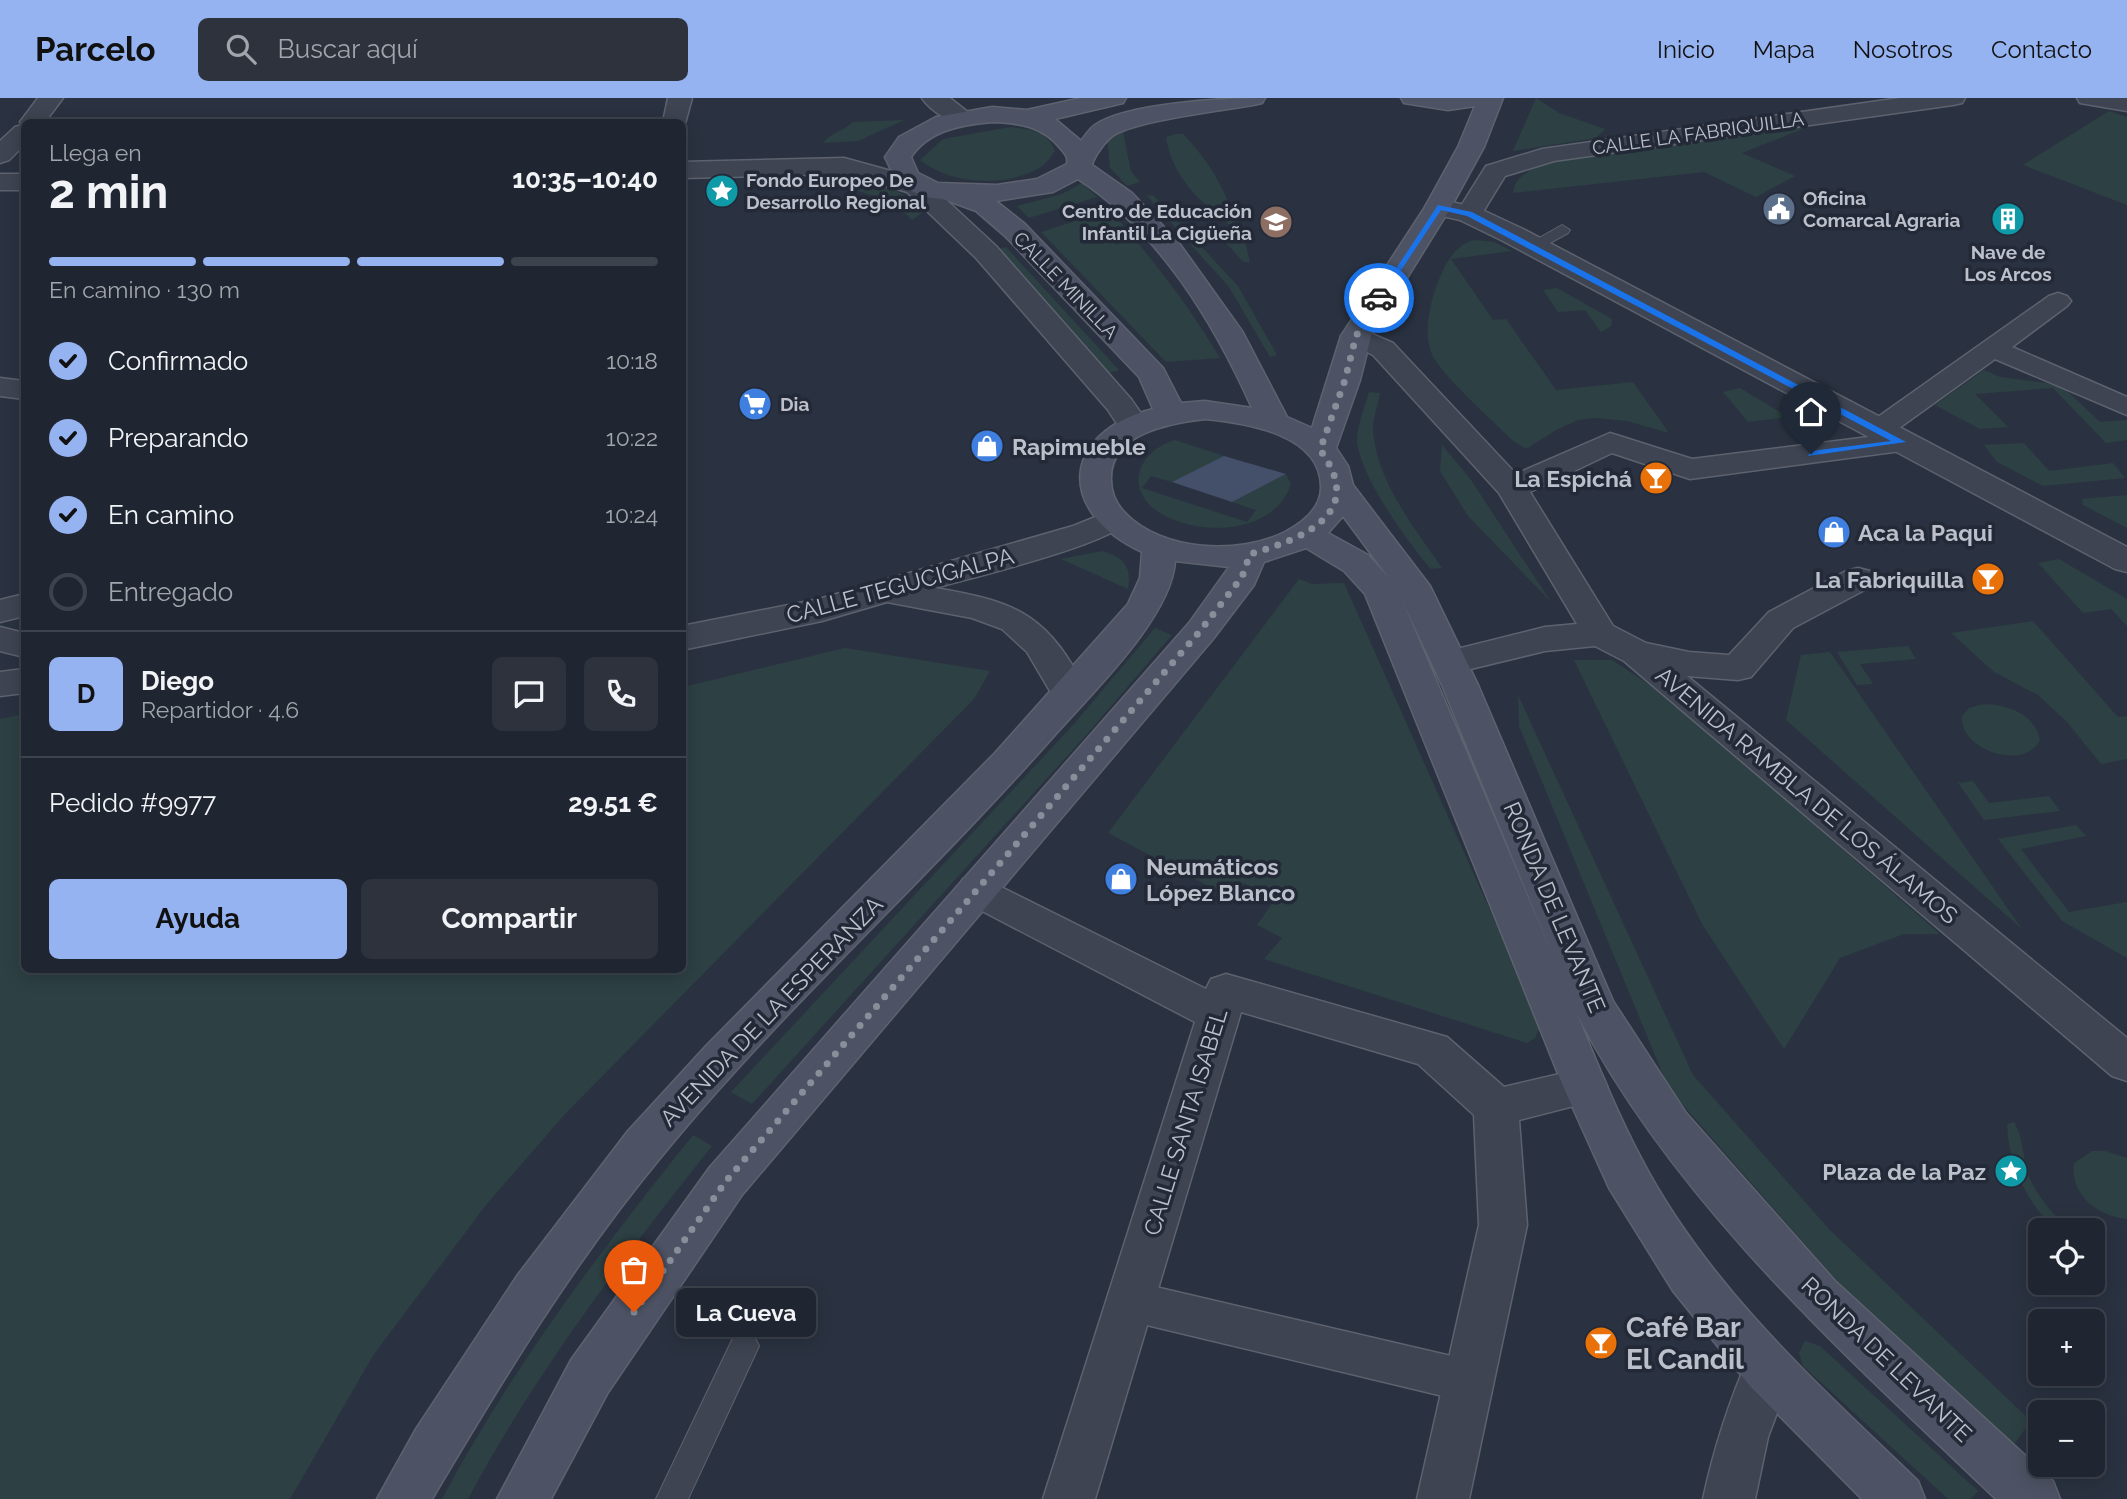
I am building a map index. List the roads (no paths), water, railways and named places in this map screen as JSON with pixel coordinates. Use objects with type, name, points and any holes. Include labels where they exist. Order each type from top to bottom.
[{"type":"main road","points":[[1024,118],[1115,98]]},
{"type":"main road","points":[[1253,98],[1137,119],[1104,130],[1080,163],[1044,186],[997,193],[924,188],[907,178],[898,157],[904,144],[924,128],[962,117],[1024,118],[1049,124],[1067,139],[1080,163],[1121,198],[1181,262],[1249,368],[1273,421]]},
{"type":"main road","points":[[1413,98],[1448,103],[1480,98]]},
{"type":"main road","points":[[1320,450],[1345,380],[1356,336],[1438,207],[1471,147],[1491,98]]},
{"type":"main road","name":"CALLE MINILLA","points":[[924,188],[985,205],[1015,230],[1152,374],[1171,414]]},
{"type":"main road","points":[[1205,410],[1240,412],[1273,421],[1300,434],[1320,450],[1333,467],[1337,486],[1333,506],[1318,526],[1295,541],[1250,554],[1199,555],[1159,546],[1134,535],[1113,520],[1096,495],[1094,469],[1107,446],[1134,426],[1171,414],[1205,410]]},
{"type":"main road","name":"RONDA DE LEVANTE","points":[[1337,486],[1413,586],[1450,662],[1595,1008],[1670,1126],[1818,1297],[2034,1499]]},
{"type":"main road","name":"RONDA DE LEVANTE","points":[[1306,534],[1356,563],[1381,590],[1585,1086],[1625,1174],[1690,1276],[1768,1370],[1899,1499]]},
{"type":"main road","name":"AVENIDA DE LA ESPERANZA","points":[[403,1499],[471,1387],[549,1270],[682,1100],[991,782],[1070,694],[1143,609],[1157,578],[1159,546]]},
{"type":"main road","points":[[523,1499],[589,1377],[726,1181],[1200,631],[1242,577],[1250,554]]},
{"type":"street","points":[[34,119],[51,98]]},
{"type":"street","points":[[676,119],[680,98]]},
{"type":"street","points":[[934,98],[962,117]]},
{"type":"street","name":"CALLE LA FABRIQUILLA","points":[[1469,214],[1495,171],[1550,154],[1953,98]]},
{"type":"street","points":[[2089,98],[2127,104]]},
{"type":"street","points":[[0,155],[21,135]]},
{"type":"street","points":[[819,165],[904,144]]},
{"type":"street","points":[[686,170],[844,166],[924,188]]},
{"type":"street","points":[[686,188],[749,168]]},
{"type":"street","points":[[0,182],[21,182]]},
{"type":"street","name":"CALLE MINILLA","points":[[924,188],[986,252],[1112,395],[1134,426]]},
{"type":"street","points":[[1438,207],[1469,214],[1533,246],[2127,561]]},
{"type":"street","points":[[1512,488],[1610,442],[1690,468],[1890,436],[1992,348],[2057,301]]},
{"type":"street","points":[[1356,336],[1383,349],[1512,488],[1579,595],[1600,634],[1545,639],[1450,662]]},
{"type":"street","points":[[1992,348],[2127,407]]},
{"type":"street","points":[[0,387],[21,390]]},
{"type":"street","name":"CALLE TEGUCIGALPA","points":[[686,637],[822,610],[889,592],[1085,533],[1113,520]]},
{"type":"street","points":[[1637,653],[1689,664],[1738,668],[1781,620],[1858,579]]},
{"type":"street","points":[[889,592],[953,602],[1015,621],[1045,653],[1070,694]]},
{"type":"street","points":[[0,611],[21,606]]},
{"type":"street","name":"AVENIDA RAMBLA DE LOS ÁLAMOS","points":[[1600,634],[1637,653],[2127,1063]]},
{"type":"street","points":[[0,639],[21,644]]},
{"type":"street","points":[[977,890],[1219,1014]]},
{"type":"street","name":"CALLE SANTA ISABEL","points":[[1069,1499],[1226,991],[1432,1050],[1496,1107]]},
{"type":"street","points":[[1443,1499],[1503,1225],[1496,1107],[1585,1086]]},
{"type":"street","points":[[1130,1301],[1468,1381]]},
{"type":"street","points":[[1729,1499],[1742,1437],[1768,1370]]},
{"type":"lane","points":[[1533,246],[1562,230]]},
{"type":"lane","points":[[672,1499],[744,1346]]},
{"type":"water","points":[[1224,456],[1286,474],[1232,502],[1172,482]]},
{"type":"place","name":"Fondo Europeo De Desarrollo Regional","points":[[722,191]]},
{"type":"place","name":"Oficina Comarcal Agraria","points":[[1779,209]]},
{"type":"place","name":"Nave de Los Arcos","points":[[2008,219]]},
{"type":"place","name":"Centro de Educación Infantil La Cigüeña","points":[[1276,222]]},
{"type":"place","name":"Dia","points":[[755,404]]},
{"type":"place","name":"Rapimueble","points":[[987,446]]},
{"type":"place","name":"La Espichá","points":[[1656,478]]},
{"type":"place","name":"Aca la Paqui","points":[[1834,532]]},
{"type":"place","name":"La Fabriquilla","points":[[1988,579]]},
{"type":"place","name":"Neumáticos López Blanco","points":[[1121,879]]},
{"type":"place","name":"Plaza de la Paz","points":[[2011,1171]]},
{"type":"place","name":"La Cueva","points":[[634,1312]]},
{"type":"place","name":"Café Bar El Candil","points":[[1601,1343]]}]
